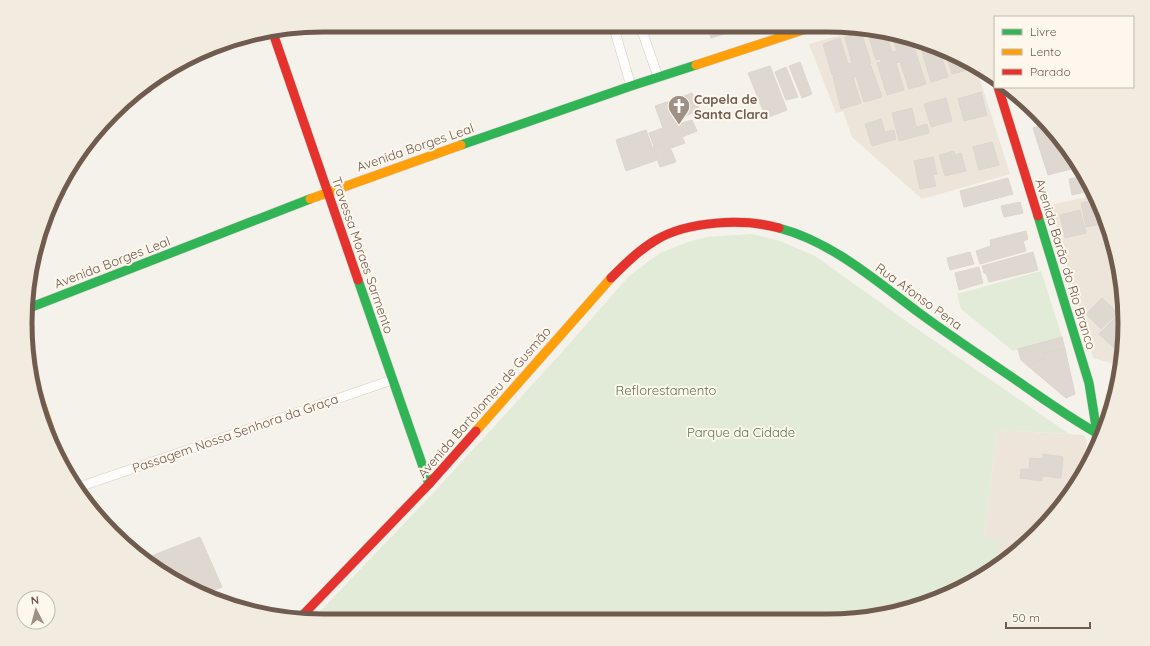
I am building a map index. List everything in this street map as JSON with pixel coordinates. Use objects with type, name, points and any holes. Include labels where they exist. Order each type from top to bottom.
[{"type":"main road","name":"Avenida Borges Leal","points":[[33,306],[328,192],[631,86],[797,32]]},
{"type":"main road","name":"Travessa Moraes Sarmento","points":[[274,36],[429,484]]},
{"type":"main road","name":"Avenida Barão do Rio Branco","points":[[998,88],[1089,383],[1098,429]]},
{"type":"main road","name":"Rua Afonso Pena","points":[[703,225],[755,224],[786,230],[822,245],[864,272],[933,323],[1058,410],[1097,433]]},
{"type":"main road","name":"Avenida Bartolomeu de Gusmão","points":[[305,613],[429,484],[607,282],[649,244],[678,230],[703,225]]},
{"type":"street","points":[[615,32],[631,86]]},
{"type":"street","points":[[642,32],[658,77]]},
{"type":"street","name":"Passagem Nossa Senhora da Graça","points":[[82,486],[392,380]]},
{"type":"shaded area","points":[[847,33],[865,34],[921,47],[956,62],[978,74],[1010,174],[922,199],[852,137],[843,111],[836,113],[809,44]]},
{"type":"shaded area","points":[[1089,196],[1103,229],[1116,285],[1118,323],[1115,364],[1093,358],[1050,205]]},
{"type":"shaded area","points":[[997,430],[1084,435],[1087,442],[1085,458],[1069,485],[1033,529],[998,558],[1000,540],[984,539]]},
{"type":"green space","name":"Parque da Cidade","points":[[752,234],[780,241],[815,256],[1069,434],[997,430],[984,538],[1001,540],[998,558],[956,584],[921,599],[865,612],[827,614],[318,614],[435,491],[563,351],[629,276],[660,253],[685,243],[706,237]]},
{"type":"green space","points":[[1041,271],[1062,337],[1013,351],[961,309],[957,294]]},
{"type":"building","points":[[709,32],[731,32],[711,38]]},
{"type":"building","points":[[856,34],[862,34],[871,63],[869,65],[871,66],[882,97],[864,102],[856,76],[853,78],[861,103],[841,109],[833,77],[835,75],[832,75],[823,44],[840,38],[848,64],[852,63],[845,37]]},
{"type":"building","points":[[868,35],[888,39],[892,52],[897,51],[894,40],[913,45],[914,48],[912,50],[915,50],[926,84],[909,89],[900,62],[896,63],[904,90],[887,95],[877,63],[881,62],[880,59],[876,60]]},
{"type":"building","points":[[921,48],[941,55],[948,77],[931,82]]},
{"type":"building","points":[[947,58],[970,69],[952,74]]},
{"type":"building","points":[[800,62],[812,94],[802,98],[789,66]]},
{"type":"building","points":[[770,66],[787,110],[766,118],[748,73]]},
{"type":"building","points":[[786,67],[798,97],[786,100],[775,72]]},
{"type":"building","points":[[981,92],[987,115],[964,121],[958,99]]},
{"type":"building","points":[[692,93],[700,110],[683,117],[676,99]]},
{"type":"building","points":[[946,98],[952,121],[931,127],[924,104]]},
{"type":"building","name":"Capela de Santa Clara","points":[[670,101],[679,124],[692,120],[697,131],[682,137],[685,143],[671,148],[669,141],[654,146],[649,133],[663,128],[655,106]]},
{"type":"building","points":[[912,108],[916,127],[927,124],[929,133],[899,141],[892,113]]},
{"type":"building","points":[[881,119],[885,132],[894,130],[896,139],[872,146],[865,124]]},
{"type":"building","points":[[1041,126],[1058,146],[1073,168],[1048,175],[1033,128]]},
{"type":"building","points":[[646,130],[657,160],[626,171],[616,140]]},
{"type":"building","points":[[668,142],[676,162],[660,167],[653,147]]},
{"type":"building","points":[[992,142],[999,165],[979,170],[973,147]]},
{"type":"building","points":[[954,151],[955,155],[961,153],[966,171],[945,176],[939,155]]},
{"type":"building","points":[[933,157],[937,174],[933,175],[936,186],[920,189],[914,161]]},
{"type":"building","points":[[1079,177],[1087,192],[1072,195],[1069,179]]},
{"type":"building","points":[[1008,178],[1013,194],[964,207],[960,191]]},
{"type":"building","points":[[1091,201],[1101,224],[1086,227],[1081,203]]},
{"type":"building","points":[[1020,202],[1023,213],[1004,217],[1001,206]]},
{"type":"building","points":[[1080,210],[1086,233],[1065,238],[1060,215]]},
{"type":"building","points":[[1026,231],[1028,239],[1023,241],[1026,251],[980,264],[976,251],[991,246],[990,240]]},
{"type":"building","points":[[970,252],[974,264],[950,270],[947,258]]},
{"type":"building","points":[[1033,252],[1038,270],[989,282],[986,273],[984,273],[982,266]]},
{"type":"building","points":[[979,267],[983,283],[959,290],[955,273]]},
{"type":"building","points":[[1102,298],[1117,313],[1101,329],[1086,314]]},
{"type":"building","points":[[1116,317],[1118,319],[1117,347],[1115,349],[1099,334]]},
{"type":"building","points":[[1062,337],[1065,349],[1043,353],[1044,358],[1028,366],[1021,360],[1018,349]]},
{"type":"building","points":[[1065,349],[1075,394],[1066,398],[1028,366],[1044,358],[1043,353]]},
{"type":"building","points":[[1043,454],[1063,457],[1061,478],[1042,476],[1042,481],[1020,478],[1021,469],[1029,469],[1030,458],[1043,459]]},
{"type":"building","points":[[200,537],[222,587],[210,591],[177,575],[150,557]]},
{"type":"traffic: fast","points":[[461,145],[696,65]]},
{"type":"traffic: fast","points":[[33,306],[310,199]]},
{"type":"traffic: fast","points":[[1038,216],[1089,383],[1097,432]]},
{"type":"traffic: fast","points":[[779,228],[798,234],[835,252],[869,275],[953,337],[1079,423],[1096,433]]},
{"type":"traffic: fast","points":[[358,280],[429,484]]},
{"type":"traffic: slow","points":[[696,65],[797,32]]},
{"type":"traffic: slow","points":[[310,199],[461,145]]},
{"type":"traffic: slow","points":[[476,431],[611,278]]},
{"type":"traffic: jam","points":[[274,36],[358,280]]},
{"type":"traffic: jam","points":[[998,88],[1038,216]]},
{"type":"traffic: jam","points":[[611,278],[644,248],[656,240],[684,229],[699,225],[733,222],[779,228]]},
{"type":"traffic: jam","points":[[305,613],[429,484],[476,431]]},
{"type":"place","name":"Capela de Santa Clara","points":[[679,126]]},
{"type":"park label","name":"Reflorestamento","points":[[666,390]]}]
